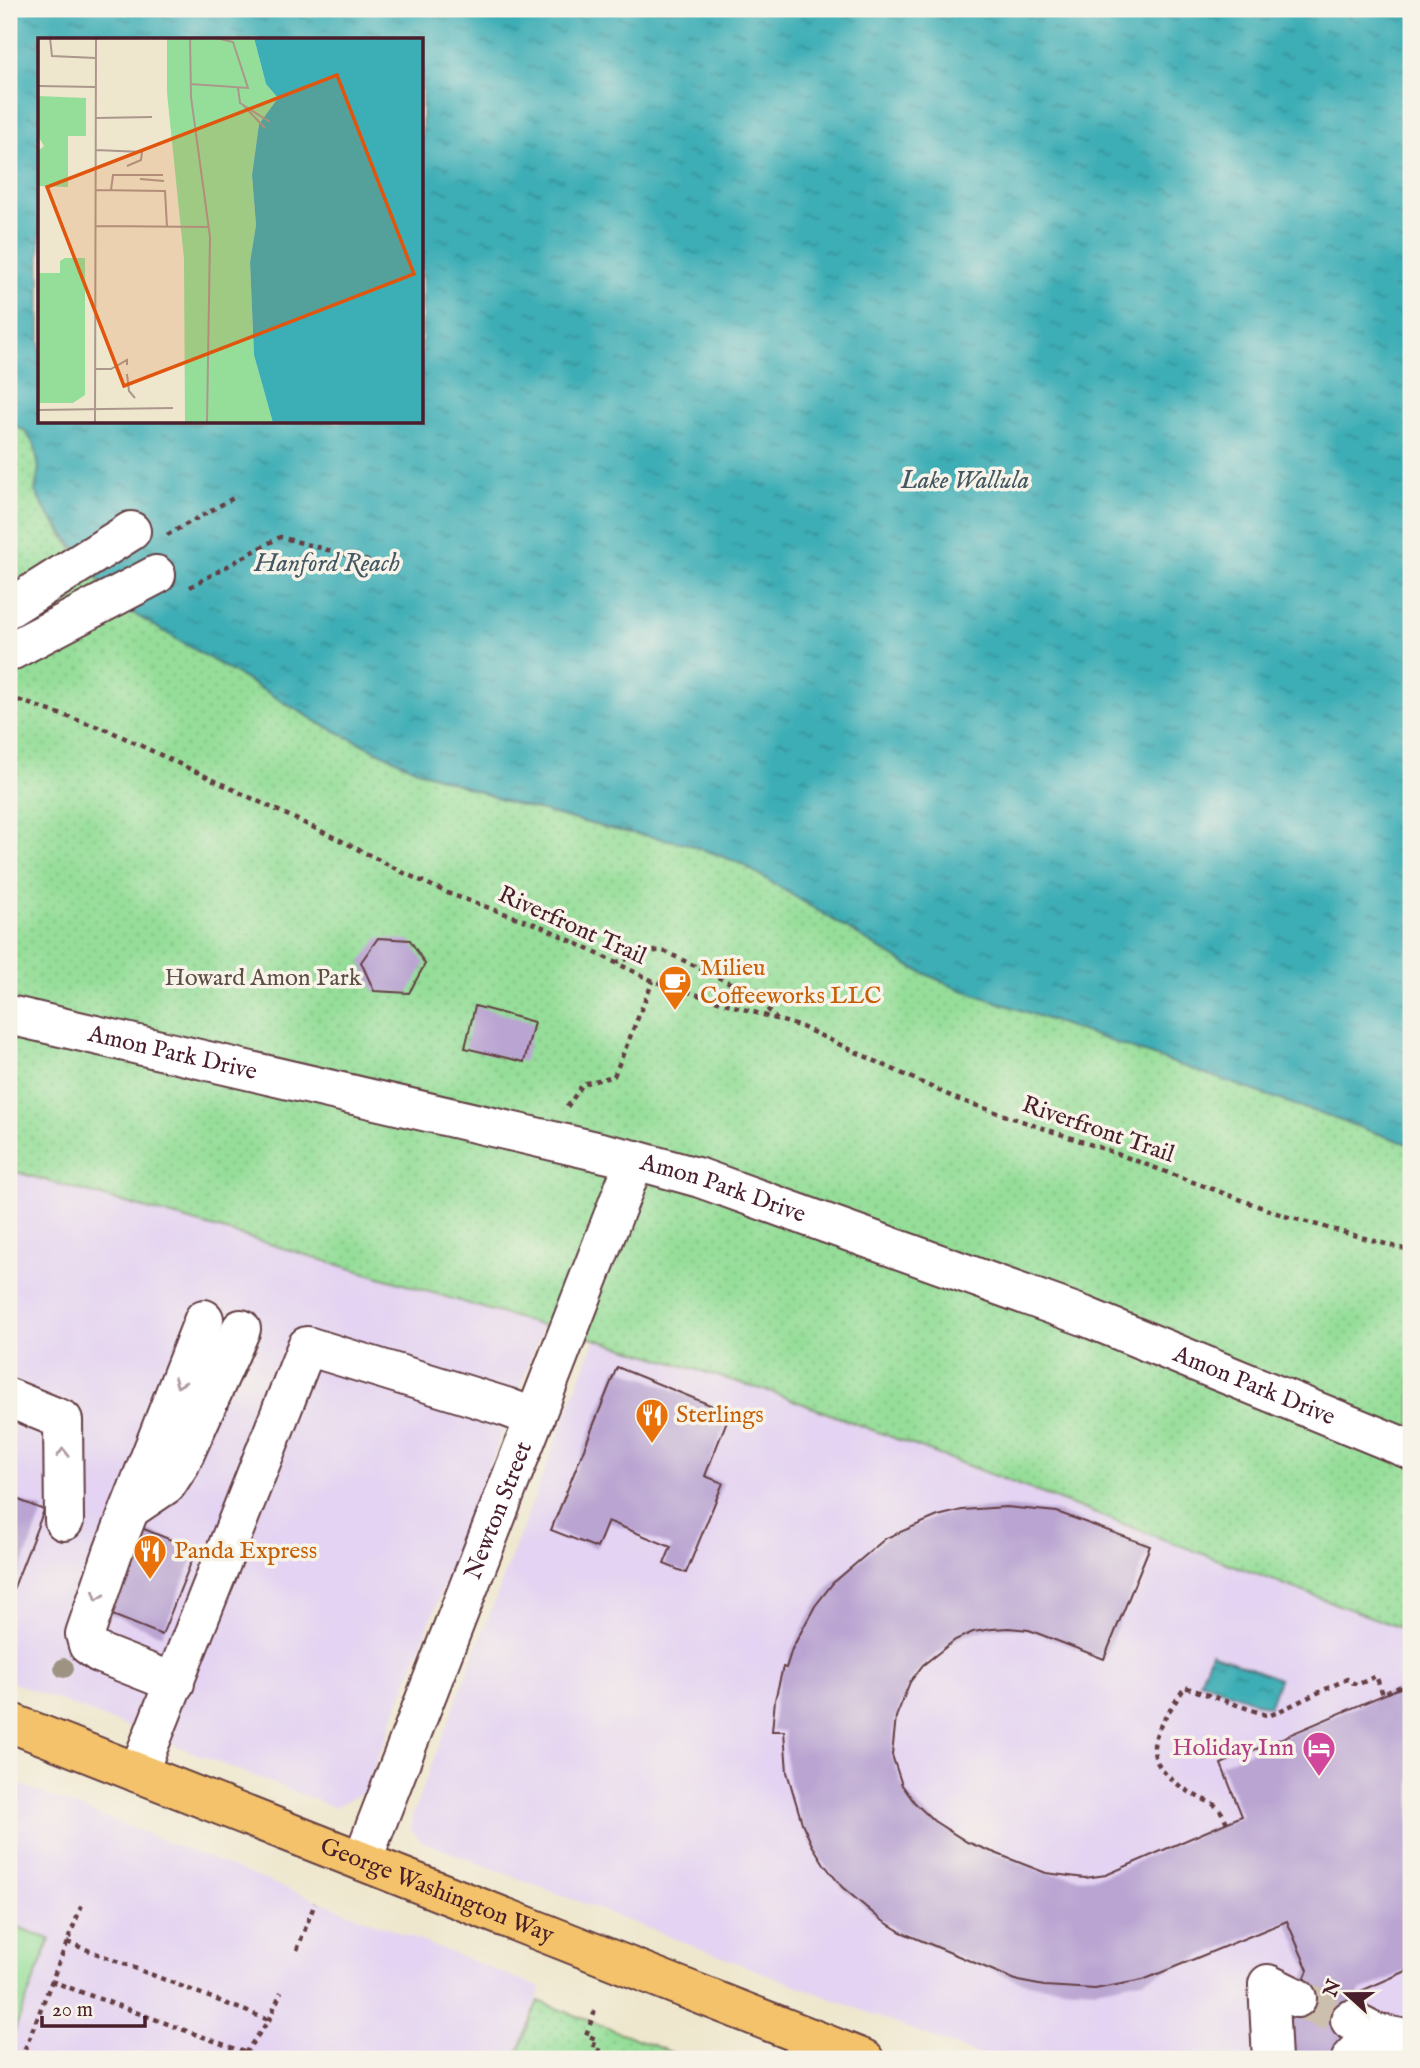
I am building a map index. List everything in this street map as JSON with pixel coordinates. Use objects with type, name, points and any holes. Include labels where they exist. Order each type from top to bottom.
[{"type":"main road","name":"George Washington Way","points":[[9,1722],[864,2059]]},
{"type":"street","points":[[9,608],[131,531]]},
{"type":"street","points":[[9,652],[170,582]]},
{"type":"street","name":"Amon Park Drive","points":[[9,1015],[635,1160],[700,1178],[1084,1317],[1411,1450]]},
{"type":"street","name":"Newton Street","points":[[362,1861],[635,1160]]},
{"type":"street","points":[[175,1683],[99,1653],[88,1645],[85,1634],[130,1509],[204,1320]]},
{"type":"street","points":[[130,1509],[167,1483],[180,1464],[241,1329]]},
{"type":"street","points":[[138,1773],[307,1346],[535,1418]]},
{"type":"street","points":[[9,1398],[63,1420],[65,1521]]},
{"type":"street","points":[[1272,2059],[1283,1991]]},
{"type":"path","points":[[170,582],[280,537],[372,562]]},
{"type":"path","name":"Riverfront Trail","points":[[9,697],[110,731],[415,878],[450,894],[543,927],[653,981],[802,1027],[957,1099],[1104,1149],[1285,1216],[1411,1251]]},
{"type":"path","points":[[614,962],[658,949],[757,996],[776,1019]]},
{"type":"path","points":[[565,1114],[575,1093],[583,1084],[614,1076],[653,981]]},
{"type":"path","points":[[1227,1823],[1221,1808],[1191,1793],[1170,1778],[1154,1759],[1154,1737],[1185,1687],[1269,1716],[1347,1679],[1357,1685],[1376,1676],[1383,1694],[1411,1682]]},
{"type":"path","points":[[21,2059],[83,1902]]},
{"type":"path","points":[[298,1950],[316,1903]]},
{"type":"path","points":[[67,1942],[269,2020]]},
{"type":"path","points":[[51,1981],[263,2059]]},
{"type":"path","points":[[245,2053],[269,2020],[281,1992]]},
{"type":"path","points":[[595,2011],[586,2035],[596,2039],[593,2048],[603,2052],[600,2059]]},
{"type":"shaded area","points":[[9,1170],[226,1231],[543,1326],[365,1792],[334,1807],[9,1681]]},
{"type":"shaded area","points":[[595,1339],[774,1393],[1411,1632],[1411,2059],[988,2059],[421,1841],[411,1829],[412,1816]]},
{"type":"shaded area","points":[[9,1780],[541,1988],[516,2059],[9,2059]]},
{"type":"green space","name":"Howard Amon Park","points":[[9,424],[24,430],[35,445],[39,469],[35,491],[46,511],[74,551],[119,605],[323,725],[415,769],[508,802],[611,829],[685,843],[740,863],[909,966],[954,987],[1411,1145],[1411,1632],[774,1393],[226,1231],[9,1170]]},
{"type":"green space","points":[[9,1924],[50,1939],[9,2045]]},
{"type":"green space","points":[[538,2001],[689,2059],[516,2059]]},
{"type":"water","name":"Lake Wallula","points":[[9,9],[1411,9],[1411,1145],[954,987],[909,966],[740,863],[685,843],[611,829],[508,802],[415,769],[323,725],[119,605],[46,511],[35,491],[39,469],[35,445],[24,430],[9,424]]},
{"type":"water","points":[[1211,1653],[1279,1679],[1269,1707],[1200,1681]]},
{"type":"building","points":[[378,938],[410,940],[425,964],[409,993],[374,991],[361,962]]},
{"type":"building","points":[[475,1006],[534,1022],[524,1062],[465,1048]]},
{"type":"building","name":"Sterlings","points":[[617,1367],[730,1413],[705,1476],[723,1483],[686,1573],[664,1564],[671,1547],[608,1521],[597,1548],[551,1530]]},
{"type":"building","points":[[9,1496],[44,1510],[9,1600]]},
{"type":"building","name":"Holiday Inn","points":[[1006,1507],[1057,1512],[1150,1546],[1104,1659],[1029,1630],[992,1629],[973,1632],[955,1640],[923,1665],[910,1682],[896,1717],[892,1755],[902,1785],[915,1803],[934,1821],[967,1842],[1046,1873],[1085,1878],[1106,1875],[1242,1816],[1221,1764],[1411,1683],[1411,1969],[1361,1991],[1335,2058],[1290,2059],[1281,2037],[1308,1970],[1287,1921],[1143,1980],[1095,1989],[1044,1986],[1018,1981],[901,1932],[880,1919],[842,1887],[812,1845],[802,1823],[787,1772],[784,1731],[772,1731],[775,1700],[783,1667],[786,1668],[792,1649],[815,1606],[833,1583],[886,1538],[938,1516],[962,1510]]},
{"type":"building","name":"Panda Express","points":[[139,1527],[196,1550],[162,1635],[105,1612]]},
{"type":"tunnel","points":[[1297,1998],[1350,2020]]},
{"type":"place","name":"Milieu Coffeeworks LLC","points":[[675,1012]]},
{"type":"place","name":"Sterlings","points":[[652,1445]]},
{"type":"place","name":"Panda Express","points":[[150,1581]]},
{"type":"place","name":"Holiday Inn","points":[[1319,1778]]},
{"type":"water label","name":"Hanford Reach","points":[[327,563]]}]
